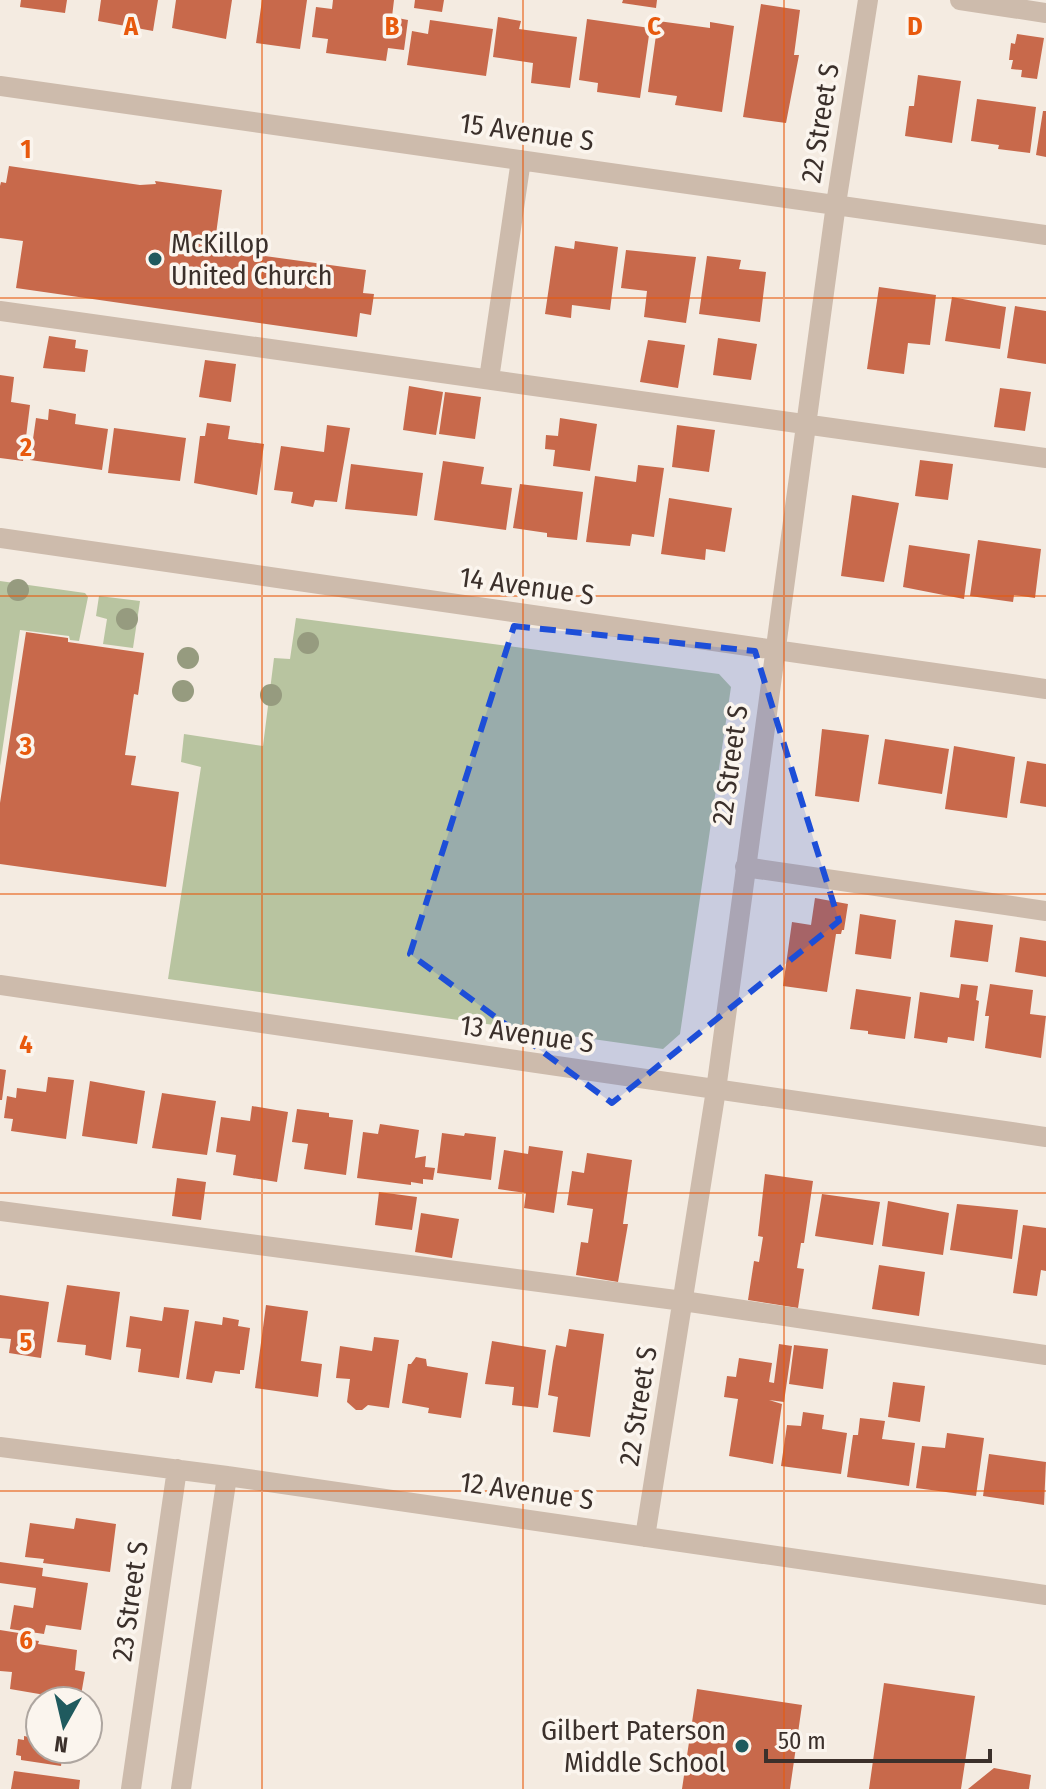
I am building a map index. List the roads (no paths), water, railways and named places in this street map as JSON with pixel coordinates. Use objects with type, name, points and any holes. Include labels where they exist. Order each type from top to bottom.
[{"type":"street","name":"22 Street S","points":[[645,1537],[716,1090],[836,204],[868,0]]},
{"type":"street","points":[[960,0],[1046,13]]},
{"type":"street","name":"15 Avenue S","points":[[0,86],[1046,235]]},
{"type":"street","points":[[489,379],[521,160]]},
{"type":"street","points":[[0,311],[1046,458]]},
{"type":"street","name":"14 Avenue S","points":[[0,538],[1046,689]]},
{"type":"street","points":[[745,867],[1046,911]]},
{"type":"street","name":"13 Avenue S","points":[[0,985],[1046,1137]]},
{"type":"street","points":[[0,1211],[683,1301],[1046,1355]]},
{"type":"street","name":"12 Avenue S","points":[[0,1447],[227,1476],[1046,1595]]},
{"type":"street","name":"23 Street S","points":[[131,1789],[177,1469]]},
{"type":"street","points":[[181,1789],[227,1476]]},
{"type":"place","name":"McKillop United Church","points":[[155,259]]},
{"type":"place","name":"Gilbert Paterson Middle School","points":[[742,1746]]}]
